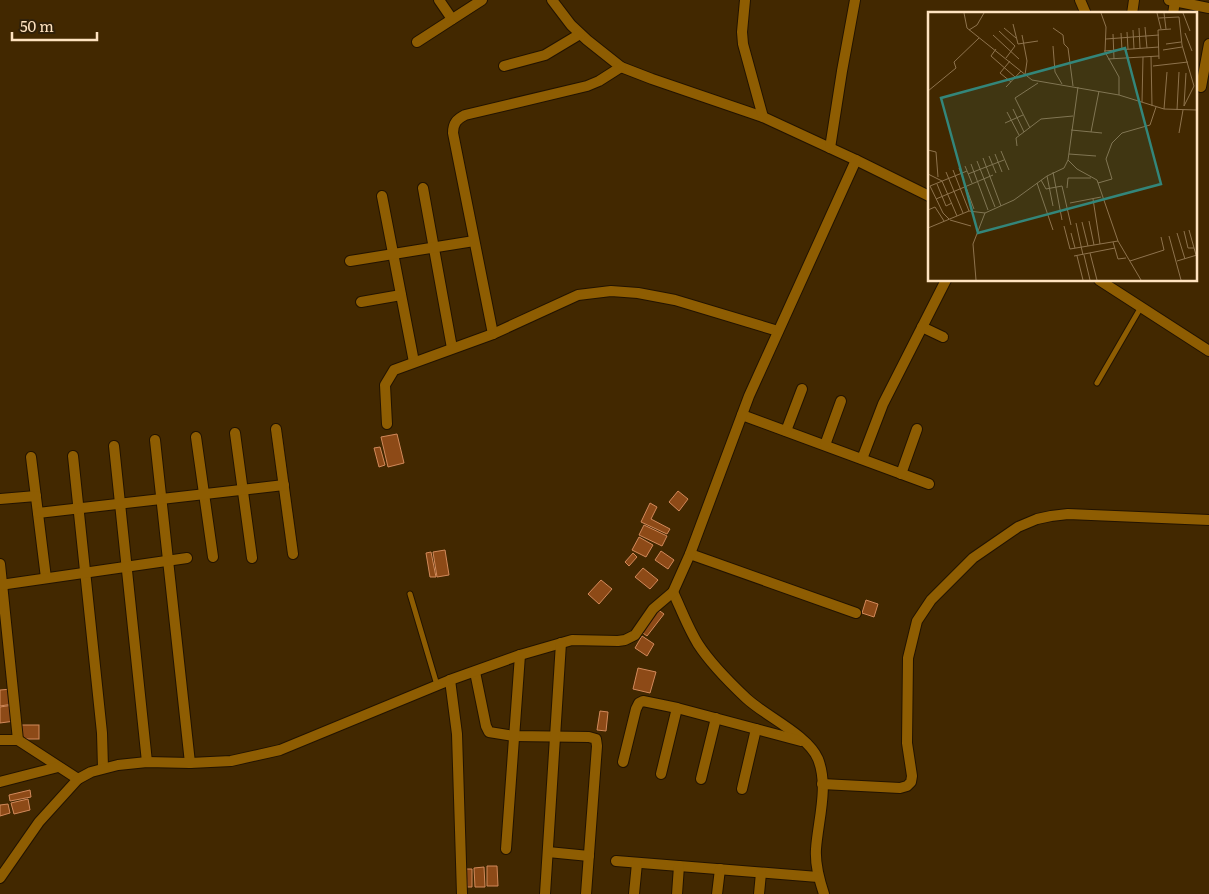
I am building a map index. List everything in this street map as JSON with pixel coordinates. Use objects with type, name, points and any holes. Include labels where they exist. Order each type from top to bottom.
[{"type":"street","points":[[439,0],[452,19]]},
{"type":"street","points":[[417,42],[482,0]]},
{"type":"street","points":[[552,0],[580,34],[621,67],[763,117],[928,196]]},
{"type":"street","points":[[745,0],[742,32],[743,44],[763,117]]},
{"type":"street","points":[[830,148],[842,71],[856,0]]},
{"type":"street","points":[[1080,0],[1085,12]]},
{"type":"street","points":[[1172,1],[1187,2],[1209,8]]},
{"type":"street","points":[[504,66],[545,55],[580,34]]},
{"type":"street","points":[[1201,87],[1203,62],[1209,44]]},
{"type":"street","points":[[493,334],[453,125],[458,118],[465,115],[576,90],[599,81],[621,67]]},
{"type":"street","points":[[0,878],[39,822],[78,779],[103,768],[147,762],[231,760],[280,750],[450,680],[520,655],[572,640],[618,641],[635,635],[653,609],[673,592],[690,554],[742,415],[856,160]]},
{"type":"street","points":[[423,188],[452,348]]},
{"type":"street","points":[[382,196],[414,362]]},
{"type":"street","points":[[350,261],[474,241]]},
{"type":"street","points":[[862,459],[883,404],[945,281]]},
{"type":"street","points":[[1101,281],[1209,351]]},
{"type":"street","points":[[387,424],[385,385],[394,370],[493,334],[578,295],[611,291],[638,293],[675,300],[778,331]]},
{"type":"street","points":[[361,302],[401,295]]},
{"type":"street","points":[[922,327],[943,337]]},
{"type":"street","points":[[786,431],[802,389]]},
{"type":"street","points":[[825,446],[841,401]]},
{"type":"street","points":[[742,415],[929,484]]},
{"type":"street","points":[[276,429],[293,554]]},
{"type":"street","points":[[901,474],[917,429]]},
{"type":"street","points":[[235,433],[252,558]]},
{"type":"street","points":[[196,437],[213,557]]},
{"type":"street","points":[[154,440],[190,762]]},
{"type":"street","points":[[114,446],[147,762]]},
{"type":"street","points":[[73,456],[103,743],[103,768]]},
{"type":"street","points":[[31,457],[46,578]]},
{"type":"street","points":[[38,512],[284,485]]},
{"type":"street","points":[[0,499],[36,496]]},
{"type":"street","points":[[822,784],[900,788],[907,786],[911,782],[912,776],[906,743],[908,658],[917,621],[930,600],[961,568],[1003,536],[1038,519],[1068,514],[1209,520]]},
{"type":"street","points":[[690,554],[856,614]]},
{"type":"street","points":[[1,585],[187,558]]},
{"type":"street","points":[[0,564],[18,740]]},
{"type":"street","points":[[673,592],[697,642],[714,665],[747,699],[807,743],[815,753],[819,761],[822,784],[816,849],[818,877],[824,894]]},
{"type":"street","points":[[545,894],[561,643]]},
{"type":"street","points":[[506,849],[520,655]]},
{"type":"street","points":[[475,672],[486,726],[489,732],[514,736],[589,737],[596,739],[586,894]]},
{"type":"street","points":[[450,680],[457,734],[462,894]]},
{"type":"street","points":[[623,762],[636,708],[643,701],[677,708],[807,743]]},
{"type":"street","points":[[662,774],[677,708]]},
{"type":"street","points":[[701,780],[716,718]]},
{"type":"street","points":[[742,789],[756,729]]},
{"type":"street","points":[[0,740],[18,740],[78,779]]},
{"type":"street","points":[[0,782],[58,767]]},
{"type":"street","points":[[548,852],[589,856]]},
{"type":"street","points":[[616,861],[818,877]]},
{"type":"street","points":[[634,894],[638,863]]},
{"type":"street","points":[[677,894],[679,866]]},
{"type":"street","points":[[717,894],[720,869]]},
{"type":"street","points":[[759,894],[762,873]]},
{"type":"lane","points":[[1097,382],[1141,307]]},
{"type":"lane","points":[[410,594],[437,686]]},
{"type":"building","points":[[397,434],[404,463],[388,467],[381,437]]},
{"type":"building","points":[[380,447],[385,465],[379,467],[374,448]]},
{"type":"building","points":[[678,491],[688,499],[679,511],[669,502]]},
{"type":"building","points":[[650,503],[657,507],[651,519],[670,529],[667,534],[641,522]]},
{"type":"building","points":[[644,525],[667,536],[662,546],[639,535]]},
{"type":"building","points":[[639,537],[653,545],[646,557],[632,550]]},
{"type":"building","points":[[445,550],[449,575],[437,577],[433,552]]},
{"type":"building","points":[[661,551],[674,560],[668,569],[655,560]]},
{"type":"building","points":[[431,552],[436,577],[430,577],[426,553]]},
{"type":"building","points":[[633,553],[637,557],[629,566],[625,562]]},
{"type":"building","points":[[643,568],[658,580],[650,589],[635,577]]},
{"type":"building","points":[[601,580],[612,589],[599,604],[588,594]]},
{"type":"building","points":[[866,600],[878,604],[874,617],[862,613]]},
{"type":"building","points":[[657,609],[664,614],[647,636],[640,631]]},
{"type":"building","points":[[642,636],[654,644],[647,656],[635,648]]},
{"type":"building","points":[[638,668],[656,672],[650,693],[633,689]]},
{"type":"building","points":[[12,689],[13,704],[0,706],[0,690]]},
{"type":"building","points":[[13,705],[15,721],[0,723],[0,707]]},
{"type":"building","points":[[600,711],[608,712],[606,731],[597,730]]},
{"type":"building","points":[[21,725],[39,725],[39,739],[21,739]]},
{"type":"building","points":[[30,790],[31,797],[10,801],[9,795]]},
{"type":"building","points":[[28,799],[30,810],[14,814],[11,803]]},
{"type":"building","points":[[8,804],[10,813],[0,816],[0,805]]},
{"type":"building","points":[[487,866],[497,866],[498,886],[487,886]]},
{"type":"building","points":[[484,867],[485,887],[475,887],[474,868]]},
{"type":"building","points":[[466,869],[472,869],[472,887],[467,887]]}]
